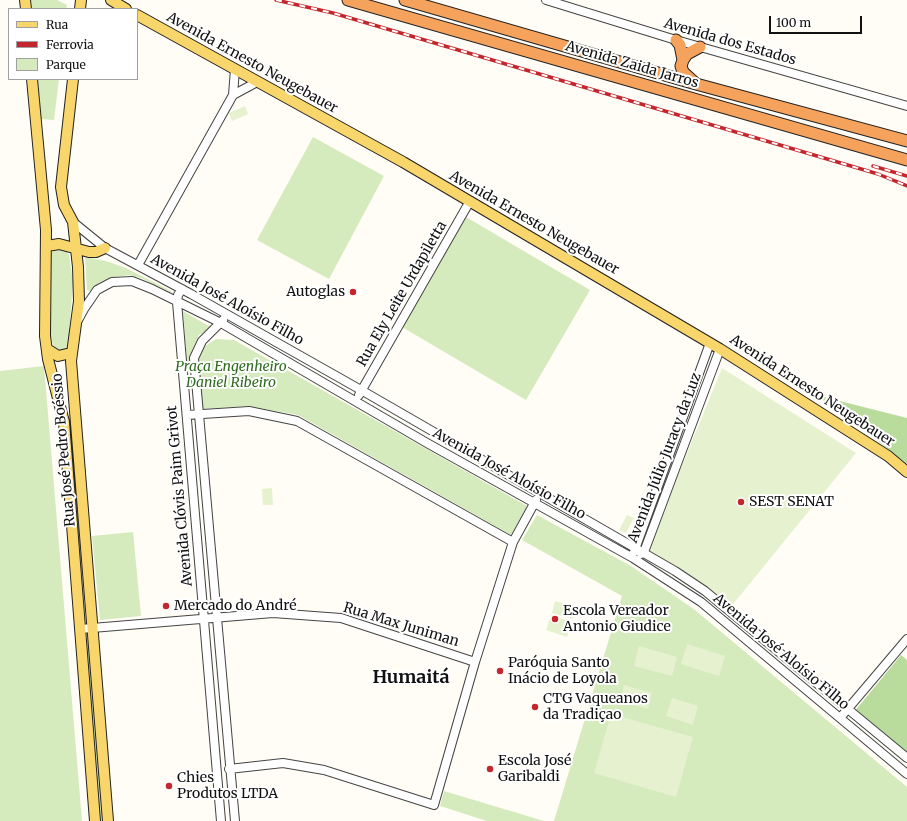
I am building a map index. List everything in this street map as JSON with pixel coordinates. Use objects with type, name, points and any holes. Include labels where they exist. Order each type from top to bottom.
[{"type":"highway","name":"Avenida Zaida Jarros","points":[[348,0],[907,160]]},
{"type":"highway","name":"Avenida Zaida Jarros","points":[[405,0],[696,84],[907,142]]},
{"type":"highway","points":[[676,40],[680,46],[683,72],[696,84]]},
{"type":"highway","points":[[682,60],[693,50],[700,47]]},
{"type":"main road","points":[[110,0],[124,8]]},
{"type":"main road","name":"Avenida Ernesto Neugebauer","points":[[138,16],[470,201],[710,342],[875,448],[907,472]]},
{"type":"main road","name":"Rua José Pedro Boéssio","points":[[32,80],[44,197],[46,246],[45,336],[50,369],[64,422],[95,821]]},
{"type":"main road","name":"Rua José Pedro Boéssio","points":[[73,80],[61,187],[64,205],[73,222],[76,250],[79,301],[78,322],[71,357],[108,821]]},
{"type":"main road","points":[[46,246],[59,244],[76,250],[90,252],[96,252],[105,248]]},
{"type":"main road","points":[[47,349],[58,356],[71,357]]},
{"type":"main road","points":[[50,369],[59,362],[71,357]]},
{"type":"street","name":"Avenida dos Estados","points":[[546,0],[676,40],[907,106]]},
{"type":"street","points":[[138,265],[233,94],[235,69]]},
{"type":"street","points":[[233,94],[257,82]]},
{"type":"street","name":"Rua Ely Leite Urdapiletta","points":[[356,400],[470,201]]},
{"type":"street","name":"Avenida José Aloísio Filho","points":[[73,222],[105,248],[182,289],[361,390],[539,494],[644,552],[706,591],[907,758]]},
{"type":"street","name":"Avenida José Aloísio Filho","points":[[78,322],[93,295],[112,282],[132,281],[221,323],[534,504],[633,558],[702,602],[907,774]]},
{"type":"street","name":"Avenida Clóvis Paim Grivot","points":[[182,289],[178,295],[177,302],[221,821]]},
{"type":"street","name":"Avenida Clóvis Paim Grivot","points":[[227,314],[221,323],[202,342],[194,358],[229,769],[235,821]]},
{"type":"street","name":"Avenida Júlio Juracy da Luz","points":[[633,558],[635,547],[710,342]]},
{"type":"street","name":"Avenida Júlio Juracy da Luz","points":[[633,558],[644,552],[720,349]]},
{"type":"street","points":[[187,414],[249,411],[296,421],[513,542]]},
{"type":"street","points":[[229,769],[283,763],[290,764],[324,770],[434,805],[475,662],[513,542],[539,494]]},
{"type":"street","name":"Rua Max Juniman","points":[[80,629],[274,613],[341,618],[475,662]]},
{"type":"street","points":[[840,718],[907,639]]},
{"type":"green space","points":[[31,0],[57,0],[67,5],[66,8],[32,8]]},
{"type":"green space","points":[[38,80],[59,80],[54,120],[41,119]]},
{"type":"green space","points":[[245,106],[248,114],[232,121],[229,113]]},
{"type":"green space","points":[[313,137],[384,176],[329,279],[257,240]]},
{"type":"green space","points":[[466,217],[590,290],[526,400],[402,327]]},
{"type":"green space","points":[[53,248],[66,250],[69,255],[73,282],[68,347],[60,352],[54,348],[51,337],[49,304],[50,251]]},
{"type":"green space","points":[[85,257],[106,261],[126,268],[171,291],[172,293],[141,278],[129,275],[109,278],[99,283],[90,291],[87,290]]},
{"type":"green space","points":[[183,311],[212,328],[199,335],[192,350],[188,375]]},
{"type":"green space","name":"Praça Engenheiro Daniel Ribeiro","points":[[216,339],[234,340],[527,506],[511,535],[298,415],[248,406],[202,409],[198,361],[204,347]]},
{"type":"green space","points":[[44,366],[82,821],[0,821],[0,371]]},
{"type":"green space","name":"SEST SENAT","points":[[722,368],[856,453],[730,608],[647,551]]},
{"type":"green space","points":[[816,395],[907,418],[907,464],[886,447]]},
{"type":"green space","points":[[272,488],[273,505],[263,505],[262,489]]},
{"type":"green space","points":[[537,515],[631,566],[695,610],[907,787],[907,821],[554,821],[622,596],[522,540]]},
{"type":"green space","points":[[627,515],[634,518],[626,533],[619,530]]},
{"type":"green space","points":[[133,532],[141,616],[100,620],[92,536]]},
{"type":"green space","points":[[555,601],[576,607],[573,619],[552,613]]},
{"type":"green space","points":[[551,615],[572,622],[567,637],[546,630]]},
{"type":"green space","points":[[83,638],[89,638],[105,821],[98,821]]},
{"type":"green space","points":[[687,644],[725,656],[719,676],[681,664]]},
{"type":"green space","points":[[639,646],[677,657],[672,676],[634,666]]},
{"type":"green space","points":[[901,655],[907,660],[907,756],[854,712]]},
{"type":"green space","points":[[624,685],[652,693],[648,709],[620,701]]},
{"type":"green space","points":[[672,698],[698,706],[693,725],[666,716]]},
{"type":"green space","points":[[611,714],[693,737],[676,797],[594,773]]},
{"type":"green space","points":[[444,791],[544,821],[487,821],[440,806]]},
{"type":"railway","points":[[276,0],[333,13],[878,174],[907,186]]},
{"type":"railway","points":[[873,166],[907,176]]},
{"type":"place","name":"Autoglas","points":[[353,292]]},
{"type":"place","name":"SEST SENAT","points":[[741,502]]},
{"type":"place","name":"Mercado do André","points":[[166,606]]},
{"type":"place","name":"Escola Vereador Antonio Giudice","points":[[555,619]]},
{"type":"place","name":"Paróquia Santo Inácio de Loyola","points":[[500,671]]},
{"type":"place","name":"CTG Vaqueanos da Tradiçao","points":[[535,707]]},
{"type":"place","name":"Escola José Garibaldi","points":[[490,769]]},
{"type":"place","name":"Chies Produtos LTDA","points":[[169,786]]},
{"type":"district","name":"Humaitá","points":[[411,678]]}]
